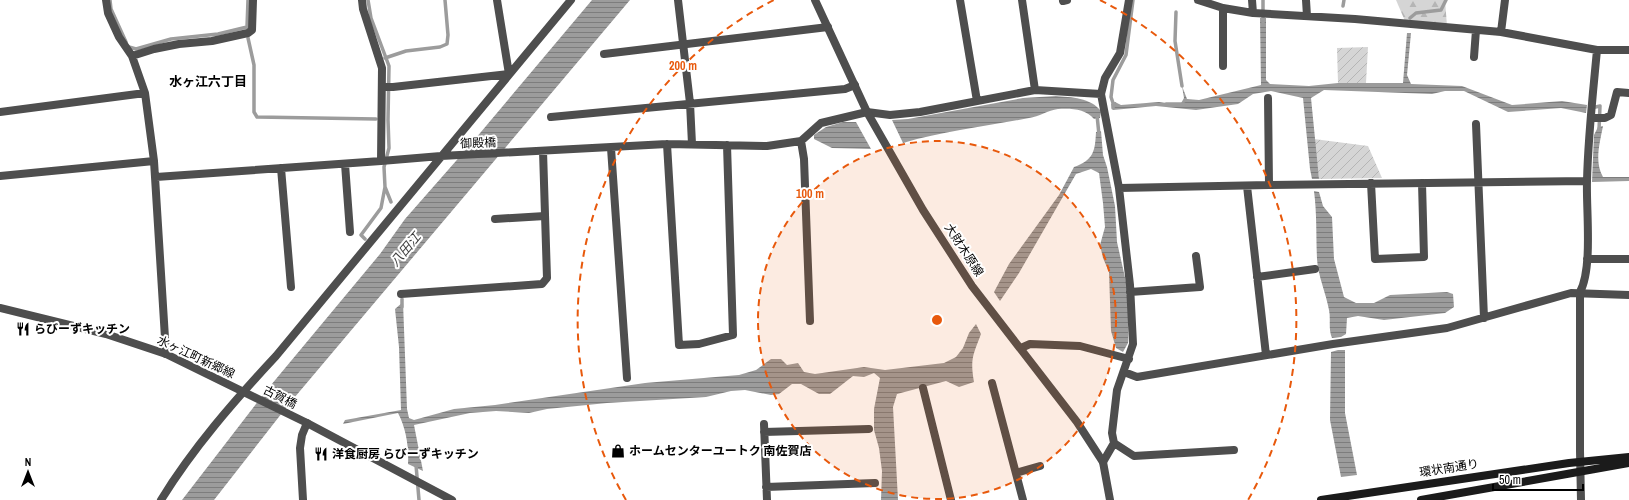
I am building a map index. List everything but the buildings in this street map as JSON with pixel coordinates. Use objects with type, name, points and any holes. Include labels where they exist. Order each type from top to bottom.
[{"type":"main road","name":"環状南通り","points":[[1321,500],[1580,462],[1629,457]]},
{"type":"main road","points":[[1421,500],[1629,463]]},
{"type":"street","points":[[106,0],[108,13],[119,37],[132,56],[145,93],[156,177],[166,354]]},
{"type":"street","points":[[132,56],[160,47],[212,41],[248,33],[252,30],[253,0]]},
{"type":"street","points":[[362,0],[363,9],[387,87],[381,162]]},
{"type":"street","points":[[497,0],[510,74]]},
{"type":"street","points":[[161,500],[208,433],[276,356],[571,0]]},
{"type":"street","points":[[678,0],[690,103],[692,144]]},
{"type":"street","name":"大財木原線","points":[[815,0],[867,112],[932,223],[972,286],[1077,422],[1103,462],[1110,500]]},
{"type":"street","points":[[960,0],[977,101]]},
{"type":"street","points":[[1022,0],[1035,90]]},
{"type":"street","points":[[1103,462],[1114,443],[1112,433],[1117,390],[1133,344],[1130,292],[1119,188],[1101,94],[1105,78],[1120,54],[1129,0]]},
{"type":"street","points":[[1198,0],[1223,8],[1256,13],[1501,32],[1597,50],[1629,50]]},
{"type":"street","points":[[1252,0],[1256,13]]},
{"type":"street","points":[[1306,0],[1307,16]]},
{"type":"street","points":[[1501,32],[1505,0]]},
{"type":"street","points":[[1223,8],[1223,66]]},
{"type":"street","points":[[604,54],[828,27]]},
{"type":"street","points":[[1474,57],[1476,30]]},
{"type":"street","points":[[1581,500],[1580,292],[1584,284],[1587,259],[1586,181],[1597,50]]},
{"type":"street","points":[[387,87],[510,74]]},
{"type":"street","points":[[551,117],[845,89],[855,86]]},
{"type":"street","points":[[810,321],[804,160],[800,141],[821,123],[867,112],[890,115],[920,112],[1035,90],[1101,94]]},
{"type":"street","points":[[1592,116],[1605,118],[1611,115],[1617,92],[1629,93]]},
{"type":"street","points":[[0,112],[145,93]]},
{"type":"street","points":[[1268,98],[1269,185]]},
{"type":"street","points":[[1476,124],[1484,318]]},
{"type":"street","name":"御殿橋","points":[[156,177],[381,162],[441,156],[667,144],[767,146],[800,141]]},
{"type":"street","points":[[667,144],[679,346],[699,344],[734,335],[727,145]]},
{"type":"street","points":[[611,148],[627,378]]},
{"type":"street","points":[[401,294],[542,284],[547,278],[543,151]]},
{"type":"street","points":[[0,176],[154,161]]},
{"type":"street","points":[[345,164],[350,232]]},
{"type":"street","points":[[281,168],[291,287]]},
{"type":"street","points":[[1119,188],[1371,183],[1586,181]]},
{"type":"street","points":[[1371,183],[1375,259],[1424,257],[1422,183]]},
{"type":"street","points":[[1247,186],[1266,355]]},
{"type":"street","points":[[495,219],[545,216]]},
{"type":"street","points":[[1130,292],[1200,287],[1196,256]]},
{"type":"street","points":[[1587,259],[1629,259]]},
{"type":"street","points":[[1257,277],[1315,269]]},
{"type":"street","points":[[1124,372],[1137,376],[1333,344],[1447,328],[1572,293],[1580,292],[1629,295]]},
{"type":"street","name":"水ヶ江町新郷線","points":[[0,308],[106,334],[166,354],[243,392]]},
{"type":"street","points":[[1021,348],[1030,344],[1080,346],[1129,359]]},
{"type":"street","points":[[992,383],[1023,500]]},
{"type":"street","points":[[923,388],[951,500]]},
{"type":"street","name":"古賀橋","points":[[243,392],[307,424]]},
{"type":"street","points":[[303,500],[300,448],[302,435],[307,424],[452,500]]},
{"type":"street","points":[[767,500],[764,428],[869,429]]},
{"type":"street","points":[[1114,443],[1134,456],[1234,450]]},
{"type":"street","points":[[1016,473],[1040,466]]},
{"type":"street","points":[[766,487],[875,483]]},
{"type":"green space","points":[[1396,0],[1445,0],[1447,26],[1405,21]]},
{"type":"green space","points":[[1368,47],[1366,83],[1338,83],[1337,48]]},
{"type":"green space","points":[[1314,139],[1368,146],[1382,178],[1319,179]]},
{"type":"water","name":"八田江","points":[[592,0],[630,0],[289,404],[214,500],[182,500],[266,391],[380,254],[405,219],[470,145]]},
{"type":"water","points":[[1260,18],[1266,18],[1266,80],[1270,84],[1309,86],[1338,83],[1403,83],[1407,33],[1411,33],[1407,75],[1411,84],[1462,86],[1512,105],[1562,101],[1587,105],[1586,113],[1561,108],[1508,112],[1464,91],[1445,91],[1432,94],[1324,90],[1311,98],[1319,179],[1312,179],[1303,98],[1271,91],[1253,94],[1238,104],[1196,110],[1156,106],[1113,110],[1111,104],[1115,102],[1121,105],[1159,102],[1180,105],[1184,98],[1182,86],[1187,99],[1199,100],[1261,85]]},
{"type":"water","points":[[1056,96],[1080,99],[1092,103],[1101,111],[1100,118],[1094,119],[1083,111],[1058,109],[1033,117],[950,132],[903,143],[892,120],[908,119],[1023,98]]},
{"type":"water","points":[[843,122],[856,122],[871,149],[832,148],[814,139],[814,135],[826,127]]},
{"type":"water","points":[[1603,126],[1598,158],[1600,171],[1603,177],[1629,177],[1629,181],[1592,182],[1594,135],[1598,127]]},
{"type":"water","points":[[1101,131],[1103,155],[1115,206],[1117,242],[1128,291],[1128,343],[1123,352],[1116,348],[1111,331],[1109,272],[1103,258],[1100,245],[1105,227],[1103,203],[1099,173],[1091,169],[1076,174],[1019,273],[1000,301],[994,292],[1009,264],[1059,195],[1074,167],[1086,161],[1092,154],[1094,150],[1096,132]]},
{"type":"water","points":[[1314,191],[1319,192],[1323,206],[1332,217],[1334,259],[1344,297],[1356,303],[1374,303],[1390,295],[1447,292],[1453,294],[1454,307],[1445,313],[1384,320],[1358,316],[1347,318],[1346,334],[1341,337],[1332,338],[1330,331],[1329,310],[1320,278],[1317,259],[1316,208]]},
{"type":"water","points":[[403,302],[407,409],[409,418],[414,420],[454,409],[495,405],[645,383],[739,375],[756,370],[771,359],[781,359],[787,365],[798,363],[804,372],[815,374],[864,367],[885,370],[944,363],[956,357],[963,348],[969,333],[976,324],[981,334],[972,362],[974,382],[959,387],[946,381],[897,394],[893,407],[898,500],[881,500],[882,471],[879,448],[874,430],[874,409],[880,378],[874,373],[864,377],[853,376],[830,394],[819,394],[801,384],[792,384],[779,394],[771,395],[745,390],[731,391],[706,397],[607,403],[547,409],[529,413],[496,411],[470,413],[414,425],[423,471],[408,464],[406,438],[398,413],[343,424],[345,420],[401,410],[399,347],[395,309]]},
{"type":"water","points":[[1345,350],[1345,413],[1357,475],[1341,477],[1330,420],[1331,352]]},
{"type":"waterway","points":[[110,0],[111,9],[126,42]]},
{"type":"waterway","points":[[129,47],[136,49],[171,39],[218,34],[247,27],[248,0]]},
{"type":"waterway","points":[[365,239],[361,235],[381,208],[385,187],[384,167],[389,148],[389,66],[371,18],[368,0]]},
{"type":"waterway","points":[[385,58],[406,51],[440,47],[447,44],[448,35],[445,0]]},
{"type":"waterway","points":[[1113,108],[1111,97],[1113,80],[1126,55],[1133,0]]},
{"type":"waterway","points":[[1263,0],[1263,23]]},
{"type":"waterway","points":[[1343,6],[1344,0]]},
{"type":"waterway","points":[[1410,18],[1416,13],[1441,10],[1446,0]]},
{"type":"waterway","points":[[1176,12],[1175,41],[1182,86]]},
{"type":"waterway","points":[[248,38],[254,65],[254,112],[257,117],[376,119]]},
{"type":"waterway","points":[[1166,104],[1184,104]]},
{"type":"waterway","points":[[1591,108],[1600,106],[1599,130]]},
{"type":"waterway","points":[[1097,115],[1099,135]]},
{"type":"waterway","points":[[385,187],[391,202]]},
{"type":"waterway","points":[[402,299],[402,307]]},
{"type":"waterway","points":[[416,465],[419,500]]},
{"type":"place","name":"らびーずキッチン","points":[[23,329]]},
{"type":"place","name":"ホームセンターユートク 南佐賀店","points":[[618,451]]},
{"type":"place","name":"洋食厨房 らびーずキッチン","points":[[321,454]]},
{"type":"district","name":"水ヶ江六丁目","points":[[208,81]]}]
